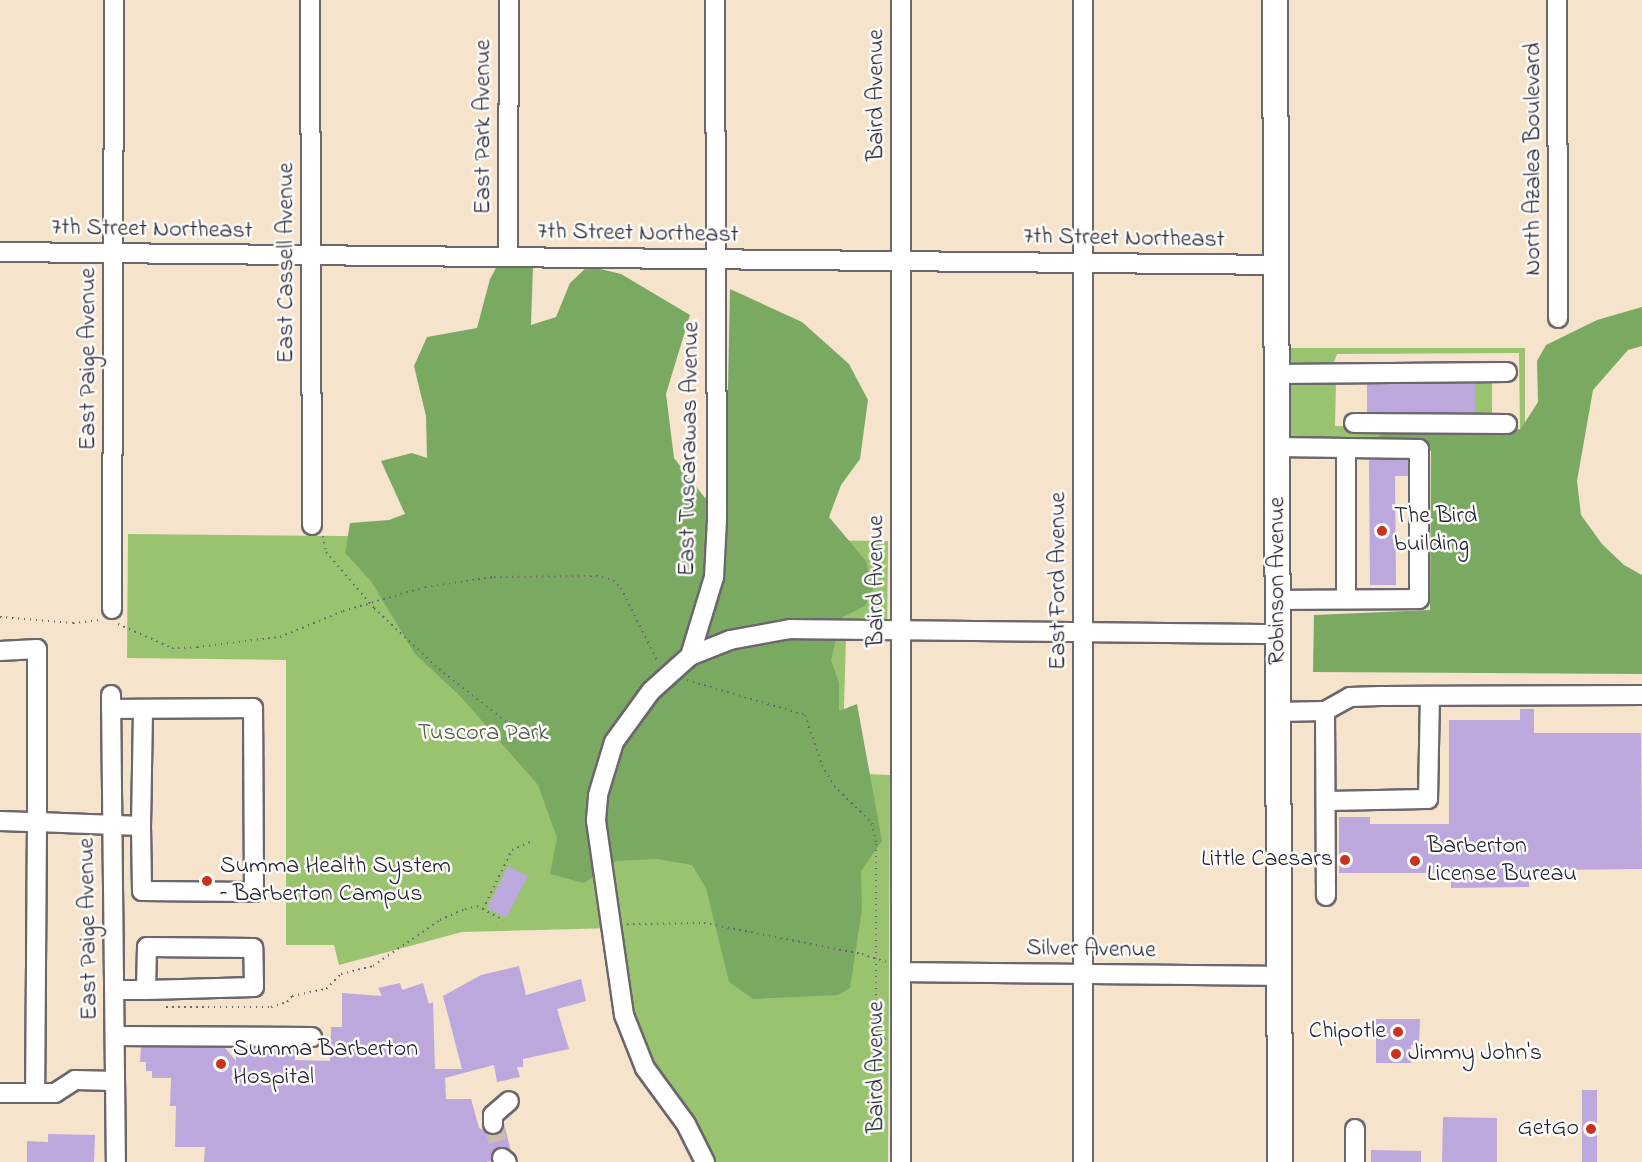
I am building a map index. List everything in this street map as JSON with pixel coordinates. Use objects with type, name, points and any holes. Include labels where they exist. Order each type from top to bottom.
[{"type":"main road","name":"Robinson Avenue","points":[[1275,0],[1281,976],[1280,1162]]},
{"type":"street","name":"East Paige Avenue","points":[[112,609],[114,0]]},
{"type":"street","name":"East Cassell Avenue","points":[[310,0],[311,255],[317,526]]},
{"type":"street","name":"East Park Avenue","points":[[508,255],[509,0]]},
{"type":"street","name":"East Tuscarawas Avenue","points":[[690,656],[714,577],[717,549],[715,0]]},
{"type":"street","name":"Baird Avenue","points":[[901,0],[901,1162]]},
{"type":"street","name":"East Ford Avenue","points":[[1083,0],[1083,1162]]},
{"type":"street","name":"North Azalea Boulevard","points":[[1557,0],[1558,318]]},
{"type":"street","name":"7th Street Northeast","points":[[0,252],[508,255],[716,260],[1275,265]]},
{"type":"street","points":[[1276,374],[1507,372]]},
{"type":"street","points":[[1354,423],[1507,424]]},
{"type":"street","points":[[1277,447],[1419,449],[1419,598],[1278,600]]},
{"type":"street","points":[[1346,448],[1346,599]]},
{"type":"street","points":[[705,1162],[696,1140],[639,1056],[624,1015],[597,841],[598,795],[614,742],[627,720],[665,678],[690,656],[729,640],[790,629],[1278,634]]},
{"type":"street","points":[[0,651],[38,649],[35,1093]]},
{"type":"street","points":[[1278,712],[1325,711],[1350,698],[1642,695]]},
{"type":"street","points":[[1326,801],[1428,799],[1430,696]]},
{"type":"street","name":"East Paige Avenue","points":[[116,1162],[111,702],[143,709]]},
{"type":"street","points":[[253,708],[254,892],[142,891],[141,826],[143,709],[253,708]]},
{"type":"street","points":[[1325,711],[1326,896]]},
{"type":"street","points":[[0,821],[141,826]]},
{"type":"street","points":[[115,990],[146,990],[254,987],[253,948],[147,947],[146,990]]},
{"type":"street","name":"Silver Avenue","points":[[901,968],[1083,974],[1281,976]]},
{"type":"street","points":[[115,1036],[312,1037]]},
{"type":"street","points":[[0,1093],[55,1093],[75,1080],[115,1081]]},
{"type":"street","points":[[493,1124],[493,1115],[509,1101]]},
{"type":"street","points":[[1355,1162],[1356,1129]]},
{"type":"path","points":[[317,526],[326,552],[370,603],[439,669],[513,727]]},
{"type":"path","points":[[0,617],[74,623],[100,620],[123,625],[172,648],[280,637],[370,603],[425,587],[484,578],[596,576],[614,580],[621,588],[665,678],[705,685],[805,715],[822,765],[834,786],[867,815],[875,830],[876,1030],[883,1040],[901,1043]]},
{"type":"path","points":[[483,909],[512,850],[532,841]]},
{"type":"path","points":[[160,1007],[280,1004],[292,996],[326,989],[341,974],[373,966],[448,916],[474,907],[483,909],[503,920]]},
{"type":"path","points":[[611,934],[628,923],[704,923],[877,959],[901,968]]},
{"type":"green space","points":[[503,255],[533,266],[531,325],[556,317],[570,283],[588,266],[621,274],[690,315],[666,394],[674,458],[705,498],[726,488],[730,289],[802,322],[849,364],[868,400],[860,459],[841,485],[829,517],[866,561],[873,589],[865,606],[841,618],[831,660],[839,683],[839,711],[857,704],[882,841],[861,871],[862,909],[850,988],[838,995],[753,999],[729,982],[706,888],[692,865],[657,859],[616,861],[584,883],[550,874],[557,838],[538,785],[461,697],[415,654],[371,581],[345,553],[350,523],[389,520],[405,514],[381,461],[412,453],[427,458],[426,416],[414,366],[427,337],[477,328],[490,279]]},
{"type":"green space","points":[[1642,307],[1642,346],[1628,350],[1593,390],[1577,481],[1581,515],[1602,544],[1624,565],[1642,575],[1642,674],[1313,672],[1314,615],[1430,610],[1431,451],[1373,441],[1391,427],[1476,424],[1520,430],[1538,402],[1537,361],[1546,345],[1597,320]]},
{"type":"green space","points":[[1284,348],[1525,348],[1525,439],[1284,440],[1283,384],[1291,382],[1336,382],[1335,426],[1520,429],[1519,353],[1337,354],[1333,365],[1291,367],[1283,364]]},
{"type":"green space","points":[[1492,381],[1492,420],[1475,420],[1475,383]]},
{"type":"green space","name":"Tuscora Park","points":[[128,534],[888,541],[887,639],[846,638],[842,773],[890,775],[888,1162],[714,1162],[702,1133],[659,1081],[631,1010],[615,928],[462,932],[339,965],[334,945],[286,945],[286,660],[127,658]]},
{"type":"building","points":[[1367,384],[1475,384],[1475,413],[1367,412]]},
{"type":"building","name":"The Bird building","points":[[1369,460],[1408,460],[1408,476],[1395,476],[1396,585],[1370,585]]},
{"type":"building","points":[[1520,709],[1534,709],[1534,733],[1641,733],[1642,869],[1550,870],[1550,879],[1529,879],[1529,887],[1451,888],[1451,873],[1339,873],[1339,817],[1370,817],[1370,824],[1449,824],[1449,720],[1520,720]]},
{"type":"building","points":[[508,866],[528,876],[506,918],[487,908]]},
{"type":"building","name":"Summa Barberton Hospital","points":[[519,966],[526,995],[581,979],[586,1001],[557,1009],[569,1049],[523,1059],[523,1067],[517,1067],[520,1077],[497,1082],[494,1065],[445,1078],[446,1099],[471,1099],[479,1128],[494,1135],[504,1124],[511,1151],[497,1148],[491,1161],[204,1162],[205,1147],[175,1147],[176,1106],[170,1106],[171,1078],[152,1078],[152,1071],[146,1071],[146,1062],[140,1062],[141,1047],[225,1048],[236,1061],[236,1048],[295,1048],[295,1060],[330,1061],[331,1027],[342,1027],[342,993],[382,996],[378,988],[400,983],[402,990],[423,983],[429,1004],[433,1002],[435,1069],[462,1069],[443,996],[481,975]]},
{"type":"building","points":[[1376,1019],[1420,1019],[1419,1045],[1411,1045],[1411,1063],[1376,1063]]},
{"type":"building","points":[[1582,1090],[1597,1090],[1597,1162],[1582,1162]]},
{"type":"building","points":[[1443,1117],[1497,1118],[1497,1162],[1442,1162]]},
{"type":"building","points":[[48,1134],[95,1135],[94,1162],[27,1162],[27,1141],[48,1142]]},
{"type":"building","points":[[1371,1150],[1421,1151],[1421,1162],[1371,1162]]},
{"type":"tunnel","points":[[493,1124],[502,1158]]},
{"type":"place","name":"The Bird building","points":[[1382,531]]},
{"type":"place","name":"Little Caesars","points":[[1345,860]]},
{"type":"place","name":"Barberton License Bureau","points":[[1415,861]]},
{"type":"place","name":"Summa Health System – Barberton Campus","points":[[207,881]]},
{"type":"place","name":"Chipotle","points":[[1398,1032]]},
{"type":"place","name":"Jimmy John's","points":[[1396,1054]]},
{"type":"place","name":"Summa Barberton Hospital","points":[[221,1064]]},
{"type":"place","name":"GetGo","points":[[1591,1129]]}]
